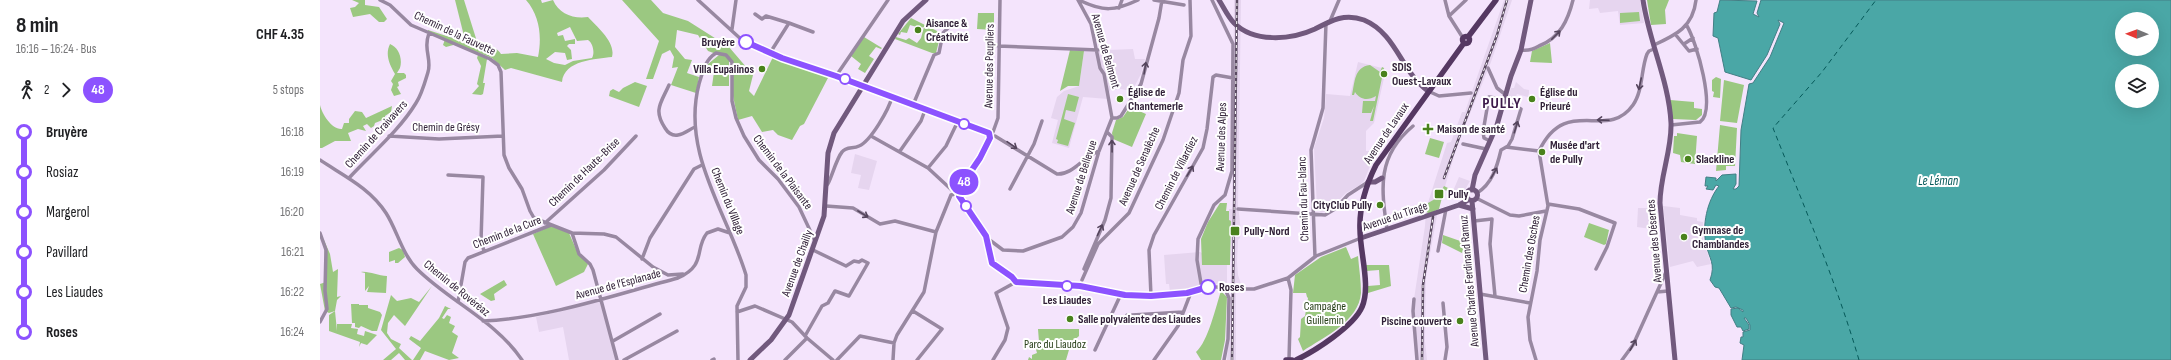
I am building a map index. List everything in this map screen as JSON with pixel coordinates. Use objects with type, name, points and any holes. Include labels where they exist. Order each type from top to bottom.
[{"type":"main road","name":"Avenue de Lavaux","points":[[1488,12],[1496,0]]},
{"type":"main road","name":"Avenue de Lavaux","points":[[1296,360],[1353,320],[1362,308],[1365,292],[1360,238],[1360,218],[1365,193],[1371,175],[1376,165],[1465,39],[1500,0]]},
{"type":"street","name":"Chemin de la Fauvette","points":[[380,0],[392,7],[408,23],[490,59],[498,65],[502,78],[504,155],[522,189],[534,218],[572,233],[604,234],[616,237],[642,259],[668,275],[686,274]]},
{"type":"street","points":[[698,0],[732,29],[738,38],[770,53],[994,134],[1052,173],[1061,175],[1070,171],[1086,157],[1099,151]]},
{"type":"street","points":[[732,29],[736,0]]},
{"type":"street","points":[[836,76],[888,0]]},
{"type":"street","name":"Avenue de Chailly","points":[[750,360],[769,343],[787,320],[815,242],[826,206],[828,158],[834,132],[903,21],[926,0]]},
{"type":"street","name":"Avenue des Peupliers","points":[[994,134],[998,118],[998,46],[1000,0]]},
{"type":"street","points":[[1078,0],[1102,8],[1120,8],[1138,0]]},
{"type":"street","name":"Avenue de Belmont","points":[[1078,0],[1091,24],[1098,50],[1100,68],[1104,74],[1112,118],[1107,132]]},
{"type":"street","points":[[1120,8],[1122,0]]},
{"type":"street","points":[[1154,0],[1184,5]]},
{"type":"street","name":"Avenue de Senalèche","points":[[1082,280],[1098,244],[1129,213],[1163,140],[1177,98],[1183,60],[1191,36],[1190,0]]},
{"type":"street","points":[[1328,22],[1339,0]]},
{"type":"street","points":[[1445,0],[1449,16],[1465,39]]},
{"type":"street","points":[[1449,16],[1466,0]]},
{"type":"street","points":[[1473,196],[1475,175],[1490,141],[1521,50],[1531,0]]},
{"type":"street","points":[[1521,50],[1535,48],[1555,36],[1566,21],[1573,0]]},
{"type":"street","name":"Avenue des Désertes","points":[[1643,0],[1666,94],[1671,125],[1660,200],[1675,360]]},
{"type":"street","points":[[1506,147],[1539,151],[1551,132],[1564,123],[1586,119],[1612,120],[1625,114],[1635,102],[1643,65],[1648,51],[1677,34],[1687,26],[1696,0]]},
{"type":"street","points":[[1112,118],[1118,118],[1121,116],[1141,84],[1159,18],[1162,1]]},
{"type":"street","points":[[1216,1],[1233,22],[1242,30],[1256,35],[1288,36],[1308,31],[1328,22],[1347,17],[1362,19],[1376,27],[1398,51],[1409,73],[1428,92],[1439,96],[1471,93]]},
{"type":"street","name":"Avenue des Alpes","points":[[1202,289],[1197,260],[1198,239],[1214,205],[1225,195],[1232,171],[1232,41],[1216,1]]},
{"type":"street","points":[[755,14],[762,19],[766,16],[813,32]]},
{"type":"street","name":"Chemin du Fau-blanc","points":[[1315,257],[1311,150],[1323,108],[1328,22]]},
{"type":"street","points":[[770,53],[789,23]]},
{"type":"street","points":[[913,105],[934,55],[939,53],[943,33],[950,26]]},
{"type":"street","points":[[1671,125],[1697,122],[1703,118],[1705,84],[1697,49],[1687,26]]},
{"type":"street","name":"Chemin de Craivavers","points":[[349,178],[389,136],[415,105],[430,66],[426,48],[429,33]]},
{"type":"street","points":[[1675,34],[1689,51],[1697,49]]},
{"type":"street","points":[[1684,44],[1693,38]]},
{"type":"street","points":[[998,46],[1098,50]]},
{"type":"street","name":"Chemin du Village","points":[[716,53],[709,57],[701,78],[696,97],[695,127],[702,165],[742,261],[746,280],[745,290],[737,306],[738,360]]},
{"type":"street","name":"Chemin de la Plaisante","points":[[716,53],[726,55],[732,62],[732,101],[738,124],[744,136],[759,160],[778,179],[799,207],[815,242]]},
{"type":"street","points":[[1488,68],[1497,88],[1506,95]]},
{"type":"street","name":"Chemin de Villardiez","points":[[1151,296],[1149,256],[1154,235],[1203,148],[1207,129],[1212,80],[1216,75],[1233,78]]},
{"type":"street","points":[[669,85],[659,108],[659,119],[667,132],[672,135],[682,133],[695,127]]},
{"type":"street","points":[[826,185],[830,182],[833,168],[843,150],[859,147],[870,136],[892,97]]},
{"type":"street","points":[[1473,196],[1482,189],[1495,172],[1501,150],[1506,147],[1512,139],[1521,109],[1504,101],[1489,97],[1483,132],[1484,138],[1490,141]]},
{"type":"street","points":[[900,151],[921,121],[925,110]]},
{"type":"street","points":[[1010,190],[1034,144],[1042,121]]},
{"type":"street","points":[[928,168],[949,141],[958,122]]},
{"type":"street","points":[[1387,229],[1380,180],[1385,166],[1394,150],[1413,126]]},
{"type":"street","points":[[1080,286],[1087,260],[1105,220],[1111,198],[1112,137],[1107,132]]},
{"type":"street","name":"Avenue de Bellevue","points":[[987,238],[1003,250],[1018,252],[1051,242],[1068,233],[1081,213],[1099,151],[1107,132]]},
{"type":"street","points":[[989,133],[990,138]]},
{"type":"street","points":[[893,360],[894,343],[924,292],[936,232],[951,195],[957,193],[990,138],[994,134]]},
{"type":"street","name":"Chemin de Grésy","points":[[389,136],[439,139],[503,136]]},
{"type":"street","name":"Chemin de Haute-Brise","points":[[545,223],[604,170],[636,136]]},
{"type":"street","points":[[870,136],[900,151],[928,168],[957,193],[987,238],[992,263],[1012,277],[1016,282]]},
{"type":"street","points":[[1462,144],[1486,149]]},
{"type":"street","name":"Chemin des Osches","points":[[1536,360],[1528,329],[1530,304],[1535,284],[1540,240],[1548,204],[1539,151]]},
{"type":"street","name":"Chemin de Rovéréaz","points":[[320,160],[362,187],[382,207],[414,266],[506,341],[522,360]]},
{"type":"street","points":[[642,259],[650,238],[694,169],[702,165]]},
{"type":"street","points":[[448,175],[483,177],[481,241],[484,251]]},
{"type":"street","points":[[1371,175],[1380,180]]},
{"type":"street","points":[[1238,209],[1287,211],[1314,215],[1330,213],[1348,196],[1368,182],[1380,180]]},
{"type":"street","points":[[1359,189],[1365,193]]},
{"type":"street","points":[[1473,196],[1500,211],[1518,216],[1546,211]]},
{"type":"street","name":"Avenue du Tirage","points":[[1360,238],[1459,205],[1473,196]]},
{"type":"street","name":"Avenue Charles Ferdinand Ramuz","points":[[1473,196],[1486,360]]},
{"type":"street","points":[[1548,204],[1579,209],[1617,224],[1608,247],[1596,269]]},
{"type":"street","points":[[1459,205],[1473,209]]},
{"type":"street","points":[[826,206],[852,208],[880,224],[895,221],[936,232]]},
{"type":"street","points":[[1438,251],[1446,209]]},
{"type":"street","points":[[1474,221],[1492,219],[1490,244],[1495,296]]},
{"type":"street","name":"Chemin de la Cure","points":[[458,302],[465,261],[484,251],[551,225]]},
{"type":"street","points":[[686,274],[697,262],[707,233],[718,229],[730,233]]},
{"type":"street","points":[[320,233],[326,250],[325,291],[327,309],[326,315],[320,322]]},
{"type":"street","points":[[572,233],[579,254],[592,268],[617,360]]},
{"type":"street","points":[[1242,289],[1254,289],[1288,278],[1315,257],[1360,238]]},
{"type":"street","points":[[785,360],[806,337],[822,306],[828,302],[835,291],[850,296],[868,263],[862,260],[859,262],[854,261],[846,266],[812,250]]},
{"type":"street","points":[[1622,360],[1633,346],[1666,271]]},
{"type":"street","name":"Avenue de l'Esplanade","points":[[483,321],[515,320],[539,315],[678,278],[686,274]]},
{"type":"street","points":[[1288,278],[1291,290],[1289,360]]},
{"type":"street","points":[[993,360],[1005,340],[1008,328],[996,293],[1016,282],[1080,286],[1121,294],[1151,296],[1191,292],[1208,287],[1221,288],[1228,294],[1228,339],[1224,360]]},
{"type":"street","points":[[1657,292],[1668,291]]},
{"type":"street","points":[[1154,360],[1172,334],[1191,292]]},
{"type":"street","points":[[1095,350],[1121,294]]},
{"type":"street","points":[[1480,294],[1530,304]]},
{"type":"street","points":[[1414,299],[1412,311],[1417,360]]},
{"type":"street","points":[[1443,303],[1447,346],[1445,360]]},
{"type":"street","points":[[737,312],[755,306],[792,322],[806,337],[833,360]]},
{"type":"street","points":[[913,311],[942,328],[917,360]]},
{"type":"street","points":[[1127,315],[1131,317],[1132,314],[1183,312]]},
{"type":"street","points":[[613,341],[660,314]]},
{"type":"street","points":[[624,360],[677,331]]},
{"type":"street","points":[[837,360],[860,336],[894,343]]},
{"type":"shaded area","points":[[1234,0],[1241,0],[1238,205],[1241,232],[1238,240],[1237,262],[1238,275],[1242,291],[1236,291],[1236,360],[1227,360],[1231,301],[1231,221],[1229,221],[1229,209],[1232,209]]},
{"type":"shaded area","points":[[1504,0],[1512,0],[1491,62],[1458,143],[1438,210],[1426,276],[1425,341],[1427,360],[1417,360],[1414,299],[1425,226],[1426,209],[1447,143],[1451,142],[1462,112],[1465,112]]},
{"type":"shaded area","points":[[1590,0],[1640,0],[1644,23],[1620,25],[1618,11],[1600,13],[1598,8],[1589,9]]},
{"type":"shaded area","points":[[1133,49],[1135,59],[1145,59],[1141,74],[1132,91],[1121,89],[1110,90],[1108,99],[1083,97],[1069,148],[1052,143],[1058,120],[1051,118],[1057,97],[1064,91],[1079,86],[1084,51]]},
{"type":"shaded area","points":[[1358,62],[1386,69],[1374,123],[1366,131],[1366,151],[1372,151],[1371,164],[1364,181],[1360,185],[1346,193],[1329,210],[1321,213],[1317,208],[1314,148],[1324,118],[1326,94],[1350,96]]},
{"type":"shaded area","points":[[1516,82],[1524,89],[1529,90],[1529,93],[1528,97],[1517,94],[1513,103],[1508,98],[1511,88],[1514,88]]},
{"type":"shaded area","points":[[855,154],[877,161],[869,190],[858,188],[861,175],[851,173]]},
{"type":"shaded area","points":[[1459,177],[1470,181],[1465,190],[1457,189],[1464,191],[1464,194],[1453,191]]},
{"type":"shaded area","name":"Gymnase de Chamblandes","points":[[1663,206],[1680,208],[1680,215],[1697,218],[1697,221],[1703,222],[1703,240],[1711,264],[1697,267],[1693,261],[1670,267]]},
{"type":"shaded area","name":"Gymnase de Chamblandes","points":[[1638,208],[1656,208],[1658,230],[1637,227]]},
{"type":"shaded area","points":[[1202,253],[1202,265],[1227,265],[1227,285],[1208,284],[1186,291],[1170,292],[1169,284],[1166,284],[1164,255]]},
{"type":"shaded area","points":[[600,301],[616,360],[569,360],[563,327],[539,332],[536,317]]},
{"type":"green space","points":[[352,0],[365,0],[365,5],[379,7],[387,19],[384,22],[379,22],[370,14],[353,17],[350,8],[355,7],[359,3]]},
{"type":"green space","points":[[455,0],[464,0],[479,48],[493,48],[501,54],[517,53],[538,57],[540,42],[539,27],[531,6],[526,0],[541,0],[542,3],[553,0],[559,9],[567,14],[577,17],[588,17],[609,40],[612,57],[590,60],[574,65],[568,69],[562,82],[511,68],[505,70],[492,58],[457,44],[446,47],[443,45],[445,39],[428,32],[428,30],[471,44],[464,36]],"holes":[[[570,27],[577,41],[590,41],[593,51],[592,58],[573,61],[565,65],[554,63],[546,59],[555,52],[565,53],[567,60],[572,59],[571,50],[567,46],[569,44],[575,44],[575,39],[565,41],[563,35],[558,36],[557,33]]]},
{"type":"green space","points":[[622,0],[651,0],[663,13],[688,21],[729,47],[753,75],[749,91],[754,96],[773,57],[829,76],[804,124],[800,126],[792,140],[778,135],[773,130],[762,132],[752,116],[738,120],[733,96],[733,66],[729,61],[729,86],[712,86],[714,72],[705,71],[708,64],[719,55],[708,51],[698,35],[677,30],[675,47],[685,59],[692,60],[687,73],[699,77],[696,93],[671,85],[678,67],[672,68],[674,57],[670,50],[662,54],[653,79],[646,79],[659,41]]},
{"type":"green space","points":[[1647,0],[1669,0],[1665,10],[1666,24],[1651,25]]},
{"type":"green space","points":[[1639,12],[1640,21],[1620,23],[1620,13]]},
{"type":"green space","points":[[978,13],[994,13],[994,30],[977,29]]},
{"type":"green space","points":[[911,18],[941,33],[936,53],[932,53],[895,39],[896,37],[906,40],[909,38],[917,43],[921,38],[924,27],[920,28],[910,25],[907,33],[901,32],[900,35],[898,34]]},
{"type":"green space","points":[[864,37],[882,48],[876,47],[869,56],[874,59],[865,73],[858,69],[861,64],[851,56]]},
{"type":"green space","points":[[1550,43],[1552,63],[1530,62],[1532,51]]},
{"type":"green space","points":[[390,44],[397,50],[401,60],[400,68],[397,73],[404,73],[406,75],[406,78],[398,82],[399,86],[397,87],[401,94],[394,96],[391,90],[393,84],[391,81],[395,74],[389,63],[388,55]]},
{"type":"green space","points":[[1070,50],[1084,51],[1079,86],[1068,86],[1060,91]]},
{"type":"green space","points":[[478,55],[487,59],[483,83],[485,83],[483,94],[481,95],[472,94],[479,86],[477,84],[481,66],[477,58]]},
{"type":"green space","points":[[1370,65],[1380,72],[1382,67],[1384,68],[1373,121],[1370,121],[1374,106],[1371,113],[1362,113],[1363,101],[1375,101],[1376,96],[1373,98],[1364,99],[1359,97],[1355,92],[1354,95],[1352,95],[1358,72],[1365,66]]},
{"type":"green space","points":[[1716,77],[1721,79],[1720,98],[1713,97],[1714,92],[1712,91],[1712,80]]},
{"type":"green space","points":[[1724,80],[1744,85],[1737,123],[1720,121]]},
{"type":"green space","points":[[635,82],[647,86],[639,107],[609,96],[610,91],[613,89],[619,92],[623,88]]},
{"type":"green space","points":[[1068,94],[1079,97],[1075,112],[1066,110],[1064,119],[1075,123],[1068,146],[1057,143],[1058,140],[1056,139]]},
{"type":"green space","points":[[1670,100],[1694,102],[1694,108],[1702,109],[1702,115],[1696,120],[1673,119]]},
{"type":"green space","points":[[320,105],[325,117],[338,129],[342,129],[344,123],[349,123],[349,119],[355,111],[362,112],[366,118],[392,106],[391,112],[385,116],[385,119],[375,123],[371,128],[367,124],[363,126],[366,131],[358,129],[348,133],[351,141],[335,141],[320,148]]},
{"type":"green space","points":[[1130,107],[1146,114],[1132,147],[1113,139],[1112,133],[1116,120],[1123,117]]},
{"type":"green space","points":[[1720,125],[1737,128],[1735,166],[1726,166],[1726,170],[1716,171]]},
{"type":"green space","points":[[1677,133],[1697,136],[1695,164],[1681,162],[1680,155],[1673,153],[1674,136],[1677,136]]},
{"type":"green space","points":[[1430,138],[1444,142],[1439,158],[1425,154]]},
{"type":"green space","points":[[1444,186],[1452,190],[1452,192],[1444,190],[1439,209],[1428,214],[1426,209],[1428,203],[1435,199],[1434,192],[1440,193]]},
{"type":"green space","points":[[1220,203],[1227,203],[1226,211],[1229,211],[1229,220],[1231,221],[1230,265],[1202,265],[1201,239],[1208,222]]},
{"type":"green space","points":[[1589,223],[1609,230],[1606,244],[1604,245],[1584,237]]},
{"type":"green space","points":[[551,226],[569,233],[576,249],[588,264],[584,272],[556,286],[533,234]]},
{"type":"green space","points":[[1443,235],[1466,243],[1462,253],[1442,243]]},
{"type":"green space","points":[[324,240],[330,254],[333,272],[338,269],[337,297],[341,296],[337,300],[335,311],[329,313],[325,311],[320,284],[326,282]]},
{"type":"green space","name":"Campagne Guillemin","points":[[1346,247],[1351,259],[1358,256],[1361,293],[1359,303],[1354,312],[1339,327],[1303,351],[1298,339],[1300,337],[1301,319],[1305,316],[1308,298],[1306,293],[1293,293],[1295,275],[1321,257]]},
{"type":"green space","points":[[399,248],[403,250],[405,257],[398,263],[395,263],[395,260],[389,262],[389,252]]},
{"type":"green space","points":[[1366,265],[1389,265],[1391,286],[1368,293],[1368,286],[1380,285],[1379,270],[1366,271]]},
{"type":"green space","points":[[361,272],[387,276],[386,293],[367,292],[369,286],[365,291],[365,273]]},
{"type":"green space","points":[[504,280],[507,285],[494,294],[495,300],[491,301],[480,294]]},
{"type":"green space","points":[[432,286],[405,326],[394,315],[388,323],[387,333],[391,339],[401,344],[399,348],[412,360],[405,360],[399,353],[391,360],[383,360],[396,349],[381,330],[391,295],[397,301],[411,298],[419,302]]},
{"type":"green space","points":[[1221,291],[1227,297],[1225,340],[1221,360],[1201,360],[1196,352],[1208,332]]},
{"type":"green space","points":[[351,304],[368,305],[368,308],[380,312],[382,315],[377,331],[372,331],[361,326],[359,328],[355,327],[355,323],[352,323]]},
{"type":"green space","points":[[445,306],[451,309],[448,309],[442,318],[444,319],[447,315],[451,317],[449,323],[455,326],[452,332],[458,336],[452,353],[459,358],[449,360],[425,351],[420,360],[413,360],[421,348],[409,339],[411,336],[420,341],[439,318]]},
{"type":"green space","points":[[335,311],[337,331],[337,324],[352,324],[351,328],[358,329],[357,334],[364,336],[365,331],[377,335],[367,345],[361,343],[359,347],[360,342],[329,331],[329,315]]},
{"type":"green space","name":"Parc du Liaudoz","points":[[1038,329],[1079,329],[1079,336],[1071,343],[1066,360],[1028,360],[1029,357],[1032,359],[1032,355],[1037,353],[1035,346],[1039,342]]},
{"type":"water","name":"Le Léman","points":[[1720,0],[1757,1],[1753,14],[1759,17],[1757,13],[1761,0],[2171,0],[2171,360],[1742,360],[1744,345],[1740,343],[1741,337],[1743,337],[1743,332],[1750,330],[1750,325],[1746,318],[1744,318],[1749,325],[1749,329],[1743,331],[1741,327],[1737,327],[1731,315],[1731,309],[1738,308],[1743,312],[1743,310],[1736,307],[1731,308],[1719,288],[1715,287],[1710,280],[1712,265],[1706,244],[1705,221],[1711,199],[1719,186],[1716,185],[1713,190],[1706,189],[1708,186],[1705,186],[1706,177],[1716,178],[1716,181],[1722,175],[1736,174],[1736,184],[1733,189],[1736,189],[1739,186],[1741,130],[1749,84],[1753,83],[1770,57],[1784,23],[1778,20],[1780,24],[1767,55],[1751,80],[1725,72],[1718,38],[1713,36],[1714,13],[1717,12]]},
{"type":"ferry route","points":[[1859,360],[1830,272],[1773,128],[1822,72],[1876,0]]},
{"type":"railway","points":[[1232,360],[1237,0]]},
{"type":"railway","points":[[1444,178],[1497,35],[1507,0]]},
{"type":"railway","points":[[1422,360],[1423,285],[1433,217]]},
{"type":"bus line","name":"48","points":[[746,42],[782,58],[823,71],[989,133],[988,136],[990,138],[980,158],[959,189],[959,196],[987,238],[992,263],[1007,273],[1016,282],[1025,284],[1080,286],[1130,296],[1187,293],[1208,287]]},
{"type":"place","name":"Aisance & Créativité","points":[[918,30]]},
{"type":"place","name":"Bruyère","points":[[746,42]]},
{"type":"place","name":"Villa Eupalinos","points":[[762,69]]},
{"type":"place","name":"SDIS Ouest-Lavaux","points":[[1384,74]]},
{"type":"place","name":"Église de Chantemerle","points":[[1120,99]]},
{"type":"place","name":"Église du Prieuré","points":[[1532,99]]},
{"type":"place","name":"Maison de santé","points":[[1428,129]]},
{"type":"place","name":"Musée d'art de Pully","points":[[1542,152]]},
{"type":"place","name":"Slackline","points":[[1688,159]]},
{"type":"place","name":"Pully","points":[[1439,194]]},
{"type":"place","name":"CityClub Pully","points":[[1380,205]]},
{"type":"place","name":"Pully-Nord","points":[[1235,231]]},
{"type":"place","name":"Gymnase de Chamblandes","points":[[1684,237]]},
{"type":"place","name":"Les Liaudes","points":[[1067,286]]},
{"type":"place","name":"Roses","points":[[1208,287]]},
{"type":"place","name":"Salle polyvalente des Liaudes","points":[[1070,319]]},
{"type":"place","name":"Piscine couverte","points":[[1460,321]]},
{"type":"district","name":"PULLY","points":[[1502,102]]}]
